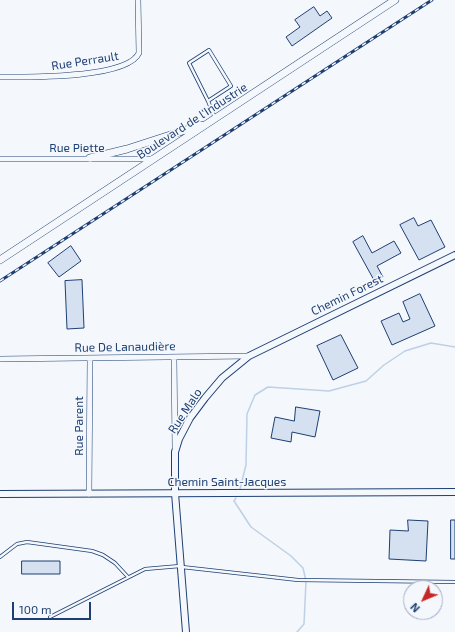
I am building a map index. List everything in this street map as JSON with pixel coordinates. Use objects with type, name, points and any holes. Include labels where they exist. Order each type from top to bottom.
[{"type":"main road","name":"Boulevard de l'Industrie","points":[[0,260],[395,0]]},
{"type":"main road","points":[[90,158],[127,149],[212,120]]},
{"type":"street","name":"Rue Perrault","points":[[0,77],[72,76],[118,67],[133,61],[139,53],[138,0]]},
{"type":"street","name":"Rue Piette","points":[[0,159],[153,159]]},
{"type":"street","name":"Chemin Forest","points":[[249,356],[455,255]]},
{"type":"street","points":[[174,356],[175,452]]},
{"type":"street","name":"Rue De Lanaudière","points":[[0,359],[249,356]]},
{"type":"street","name":"Rue Malo","points":[[186,632],[175,494],[175,452],[179,439],[185,428],[205,398],[222,378],[249,356]]},
{"type":"street","name":"Rue Parent","points":[[89,494],[90,358]]},
{"type":"street","name":"Chemin Saint-Jacques","points":[[0,494],[455,492]]},
{"type":"lane","points":[[208,101],[230,86],[209,50],[189,63],[208,101],[212,120]]},
{"type":"lane","points":[[0,557],[17,544],[27,542],[92,551],[103,555],[115,563],[128,577]]},
{"type":"lane","points":[[50,617],[145,569],[180,566],[298,580],[455,582]]},
{"type":"building","points":[[314,7],[320,16],[327,11],[332,18],[292,46],[286,37],[300,27],[295,20]]},
{"type":"building","points":[[414,218],[418,226],[431,220],[445,247],[419,260],[400,225]]},
{"type":"building","points":[[363,236],[372,253],[394,241],[401,253],[377,266],[383,277],[375,282],[353,242]]},
{"type":"building","points":[[71,246],[81,261],[59,277],[48,263]]},
{"type":"building","points":[[82,280],[84,328],[67,329],[65,281]]},
{"type":"building","points":[[420,294],[435,326],[392,345],[381,321],[399,313],[403,322],[410,319],[403,302]]},
{"type":"building","points":[[341,335],[358,368],[333,380],[317,346]]},
{"type":"building","points":[[296,407],[320,411],[315,437],[292,432],[291,442],[271,438],[275,417],[294,421]]},
{"type":"building","points":[[408,520],[428,521],[426,561],[389,559],[390,530],[408,531]]},
{"type":"building","points":[[451,520],[455,520],[455,559],[451,559]]},
{"type":"building","points":[[22,561],[60,561],[60,574],[22,574]]},
{"type":"waterway","points":[[240,489],[246,465],[247,414],[255,395],[268,387],[329,391],[366,381],[384,365],[405,351],[431,343],[455,347]]},
{"type":"waterway","points":[[236,498],[234,501],[251,527],[291,556],[303,568],[306,581],[304,624],[297,632]]},
{"type":"railway","points":[[0,281],[432,0]]}]
